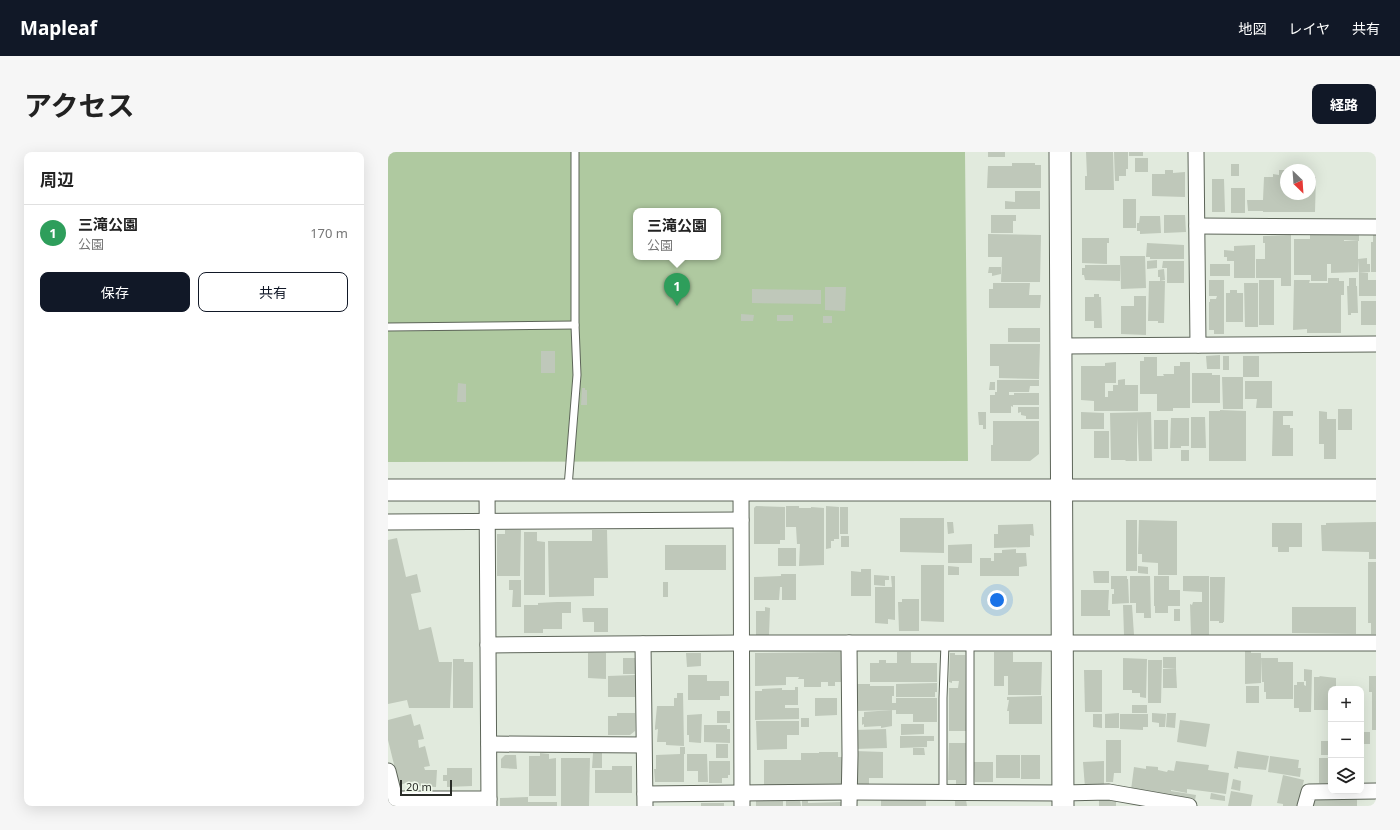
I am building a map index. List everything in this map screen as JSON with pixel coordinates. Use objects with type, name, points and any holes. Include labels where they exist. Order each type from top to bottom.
[{"type":"street","points":[[1060,152],[1062,799]]},
{"type":"street","points":[[1196,152],[1198,345]]},
{"type":"street","points":[[1197,226],[1376,227]]},
{"type":"street","points":[[1060,346],[1376,344]]},
{"type":"street","points":[[388,771],[395,798],[489,802],[486,521],[487,489]]},
{"type":"street","points":[[388,490],[1376,490]]},
{"type":"street","points":[[741,490],[742,799]]},
{"type":"street","points":[[388,522],[741,520]]},
{"type":"street","points":[[488,645],[742,643],[1376,643]]},
{"type":"street","points":[[643,644],[643,745],[645,800],[945,797],[970,792],[1062,799],[1109,792],[1189,806]]},
{"type":"street","points":[[849,644],[849,799]]},
{"type":"street","points":[[489,744],[643,745]]},
{"type":"street","points":[[1305,806],[1309,792],[1376,791]]},
{"type":"lane","points":[[568,490],[577,375],[575,325],[575,152]]},
{"type":"lane","points":[[388,328],[575,325]]},
{"type":"lane","points":[[945,643],[943,698],[945,797]]},
{"type":"lane","points":[[970,643],[970,792]]},
{"type":"green space","points":[[388,152],[965,152],[968,461],[388,462]]},
{"type":"building","points":[[988,152],[1005,152],[1005,157],[988,157]]},
{"type":"building","points":[[1086,152],[1113,152],[1114,190],[1085,190],[1085,176],[1087,176]]},
{"type":"building","points":[[1114,152],[1128,152],[1128,169],[1126,169],[1126,176],[1119,176],[1119,181],[1115,181]]},
{"type":"building","points":[[1129,152],[1143,152],[1143,156],[1129,156]]},
{"type":"building","points":[[1135,158],[1148,158],[1148,172],[1135,172]]},
{"type":"building","points":[[1012,163],[1035,163],[1035,165],[1041,165],[1041,188],[987,188],[988,166],[1012,166]]},
{"type":"building","points":[[1231,164],[1239,164],[1239,176],[1231,176]]},
{"type":"building","points":[[1165,170],[1173,170],[1173,173],[1185,172],[1185,197],[1152,196],[1152,174],[1165,174]]},
{"type":"building","points":[[1280,170],[1280,200],[1315,200],[1315,212],[1248,211],[1247,200],[1263,200],[1264,177],[1273,177],[1273,174],[1279,175]]},
{"type":"building","points":[[1212,179],[1224,179],[1225,212],[1212,212]]},
{"type":"building","points":[[1231,188],[1245,188],[1245,213],[1231,213]]},
{"type":"building","points":[[1015,191],[1040,191],[1040,209],[1005,209],[1005,201],[1015,202]]},
{"type":"building","points":[[1123,199],[1136,199],[1136,228],[1123,228]]},
{"type":"building","points":[[991,215],[1016,215],[1016,221],[1013,221],[1013,233],[991,233]]},
{"type":"building","points":[[1164,215],[1185,215],[1186,232],[1164,233]]},
{"type":"building","points":[[1140,216],[1160,216],[1161,233],[1140,234],[1140,231],[1137,231],[1137,223],[1139,223]]},
{"type":"building","points":[[988,234],[1041,235],[1040,282],[1001,282],[1002,257],[988,257]]},
{"type":"building","points":[[1291,235],[1291,286],[1281,286],[1281,278],[1256,278],[1256,259],[1265,259],[1265,243],[1263,243],[1263,236]]},
{"type":"building","points":[[1310,235],[1359,235],[1359,241],[1344,240],[1358,241],[1358,272],[1331,273],[1331,264],[1327,264],[1327,281],[1311,281],[1311,275],[1294,275],[1294,239],[1310,239]]},
{"type":"building","points":[[1373,235],[1376,235],[1376,272],[1371,272],[1371,242],[1373,242]]},
{"type":"building","points":[[1082,238],[1109,238],[1109,243],[1107,243],[1107,264],[1082,263]]},
{"type":"building","points":[[1147,243],[1184,245],[1184,259],[1150,259],[1150,257],[1146,257]]},
{"type":"building","points":[[1255,245],[1255,278],[1234,278],[1234,261],[1227,261],[1227,257],[1224,257],[1224,250],[1234,251],[1234,246]]},
{"type":"building","points":[[1120,256],[1145,256],[1146,288],[1121,289]]},
{"type":"building","points":[[1367,258],[1367,264],[1370,264],[1370,272],[1359,273],[1358,259]]},
{"type":"building","points":[[1157,260],[1157,268],[1147,269],[1147,261]]},
{"type":"building","points":[[1163,261],[1184,261],[1184,283],[1167,283],[1167,268],[1162,268]]},
{"type":"building","points":[[1210,264],[1230,264],[1230,276],[1210,276]]},
{"type":"building","points":[[1085,265],[1120,265],[1120,281],[1085,280],[1084,275],[1082,275],[1082,268],[1085,268]]},
{"type":"building","points":[[989,267],[1001,267],[1001,274],[992,276],[992,273],[988,273]]},
{"type":"building","points":[[1164,269],[1165,280],[1160,281],[1160,277],[1158,277],[1158,270]]},
{"type":"building","points":[[1359,273],[1368,273],[1368,280],[1376,280],[1376,296],[1359,296]]},
{"type":"building","points":[[1328,278],[1339,278],[1339,281],[1344,281],[1344,295],[1341,295],[1341,333],[1307,333],[1307,329],[1293,330],[1294,280],[1310,280],[1309,283],[1328,283]]},
{"type":"building","points":[[1349,278],[1356,278],[1357,286],[1358,313],[1351,313],[1351,315],[1348,315],[1347,286],[1349,286]]},
{"type":"building","points":[[1209,280],[1224,280],[1224,334],[1214,334],[1214,330],[1209,330],[1209,302],[1210,299],[1216,299],[1217,296],[1209,296]]},
{"type":"building","points":[[1259,280],[1274,280],[1274,325],[1259,325]]},
{"type":"building","points":[[1149,281],[1165,281],[1164,323],[1158,323],[1158,321],[1148,321]]},
{"type":"building","points":[[993,283],[1030,283],[1029,295],[1041,295],[1040,308],[989,308],[989,289],[993,289]]},
{"type":"building","points":[[1244,283],[1258,283],[1258,327],[1245,327]]},
{"type":"building","points":[[825,287],[846,287],[845,311],[825,310]]},
{"type":"building","points":[[752,289],[821,290],[821,304],[752,303]]},
{"type":"building","points":[[1230,290],[1237,290],[1237,293],[1243,293],[1243,322],[1226,322],[1226,293],[1230,293]]},
{"type":"building","points":[[1094,294],[1099,294],[1099,297],[1101,297],[1102,328],[1094,328],[1094,321],[1085,321],[1085,297],[1094,297]]},
{"type":"building","points":[[1134,296],[1146,296],[1146,335],[1121,334],[1121,306],[1134,306]]},
{"type":"building","points":[[1361,301],[1376,301],[1376,325],[1361,325]]},
{"type":"building","points":[[741,314],[754,315],[753,321],[741,321]]},
{"type":"building","points":[[777,315],[793,315],[793,321],[777,321]]},
{"type":"building","points":[[823,316],[832,316],[832,323],[823,323]]},
{"type":"building","points":[[1008,328],[1040,328],[1040,342],[1008,342]]},
{"type":"building","points":[[990,344],[1040,344],[1039,379],[999,378],[999,366],[990,366]]},
{"type":"building","points":[[541,351],[555,351],[555,373],[541,373]]},
{"type":"building","points":[[1220,355],[1220,369],[1207,369],[1206,356]]},
{"type":"building","points":[[1223,356],[1229,356],[1229,370],[1223,370]]},
{"type":"building","points":[[1243,356],[1259,356],[1259,377],[1243,377]]},
{"type":"building","points":[[1144,357],[1157,357],[1157,376],[1164,376],[1163,374],[1174,374],[1174,366],[1180,366],[1180,362],[1190,362],[1190,408],[1173,408],[1173,411],[1157,411],[1157,394],[1140,394],[1140,361],[1144,361]]},
{"type":"building","points":[[1116,362],[1116,383],[1105,383],[1105,397],[1108,397],[1108,391],[1113,391],[1113,385],[1118,385],[1118,380],[1125,379],[1125,385],[1138,385],[1138,411],[1094,411],[1094,401],[1081,400],[1081,366],[1105,366],[1105,363]]},
{"type":"building","points":[[1192,373],[1212,373],[1212,375],[1220,375],[1220,403],[1192,403]]},
{"type":"building","points":[[1222,377],[1243,377],[1243,409],[1223,409]]},
{"type":"building","points":[[997,380],[1039,380],[1039,386],[1030,386],[1029,392],[1009,392],[1009,395],[1014,395],[1014,393],[1039,393],[1039,405],[1013,405],[1013,407],[1011,406],[1011,413],[990,413],[990,395],[995,395],[995,392],[997,392]]},
{"type":"building","points":[[1245,381],[1272,381],[1272,408],[1256,408],[1257,399],[1245,399]]},
{"type":"building","points":[[990,382],[995,382],[995,390],[989,390]]},
{"type":"building","points":[[458,383],[466,384],[466,402],[457,402]]},
{"type":"building","points":[[582,388],[587,390],[587,405],[581,405]]},
{"type":"building","points":[[1018,407],[1039,407],[1039,419],[1026,419],[1026,416],[1021,415],[1021,412],[1018,413]]},
{"type":"building","points":[[1338,409],[1352,409],[1352,430],[1338,430]]},
{"type":"building","points":[[1209,411],[1246,411],[1246,461],[1209,461]]},
{"type":"building","points":[[1273,411],[1293,411],[1293,416],[1283,416],[1283,425],[1290,425],[1290,428],[1293,428],[1293,456],[1272,456]]},
{"type":"building","points":[[1319,411],[1327,412],[1327,419],[1336,419],[1336,459],[1324,459],[1324,444],[1319,444]]},
{"type":"building","points":[[978,412],[986,412],[986,429],[983,429],[983,425],[979,425]]},
{"type":"building","points":[[1081,412],[1104,413],[1104,429],[1081,429]]},
{"type":"building","points":[[1151,412],[1152,461],[1139,461],[1137,418],[1137,461],[1111,460],[1110,413]]},
{"type":"building","points":[[1191,417],[1205,417],[1206,448],[1191,448]]},
{"type":"building","points":[[1171,418],[1189,418],[1189,446],[1170,448]]},
{"type":"building","points":[[1154,420],[1168,420],[1168,449],[1154,449]]},
{"type":"building","points":[[993,421],[1039,421],[1039,454],[1030,461],[991,461]]},
{"type":"building","points":[[1094,431],[1109,431],[1109,458],[1094,458]]},
{"type":"building","points":[[1181,450],[1189,450],[1189,461],[1181,461]]},
{"type":"building","points":[[756,506],[785,507],[785,540],[780,540],[780,544],[754,544],[754,508]]},
{"type":"building","points":[[786,506],[799,506],[799,508],[824,508],[824,565],[799,566],[800,544],[797,544],[796,527],[786,527]]},
{"type":"building","points":[[826,506],[839,507],[839,539],[834,539],[834,541],[831,541],[831,548],[826,549]]},
{"type":"building","points":[[840,507],[848,507],[848,534],[840,534]]},
{"type":"building","points":[[900,518],[944,518],[944,553],[900,552]]},
{"type":"building","points":[[1126,520],[1137,520],[1137,571],[1126,571]]},
{"type":"building","points":[[1139,520],[1177,521],[1177,575],[1158,575],[1158,563],[1142,562],[1142,554],[1138,554]]},
{"type":"building","points":[[947,522],[953,522],[954,533],[948,534]]},
{"type":"building","points":[[1376,522],[1376,559],[1369,559],[1369,552],[1322,551],[1321,525],[1326,525],[1326,523]]},
{"type":"building","points":[[1272,523],[1302,523],[1302,547],[1289,547],[1289,552],[1278,552],[1278,547],[1272,547]]},
{"type":"building","points":[[1033,524],[1034,536],[1030,535],[1030,547],[994,548],[994,534],[998,534],[998,525]]},
{"type":"building","points":[[505,530],[521,530],[520,576],[497,576],[497,534],[505,534]]},
{"type":"building","points":[[592,530],[607,530],[608,578],[594,578],[594,596],[549,597],[548,541],[592,541]]},
{"type":"building","points":[[524,532],[537,532],[537,541],[545,542],[545,595],[524,595]]},
{"type":"building","points":[[841,536],[849,536],[849,547],[841,547]]},
{"type":"building","points":[[397,538],[406,577],[417,574],[421,592],[411,594],[419,630],[431,627],[439,662],[452,662],[450,708],[409,708],[407,700],[388,704],[388,540]]},
{"type":"building","points":[[972,544],[972,563],[948,563],[948,545]]},
{"type":"building","points":[[665,545],[726,545],[726,570],[665,570]]},
{"type":"building","points":[[778,548],[796,548],[796,566],[778,566]]},
{"type":"building","points":[[1016,549],[1016,553],[1026,553],[1027,566],[1019,567],[1019,576],[980,576],[980,558],[991,558],[991,561],[994,561],[994,553],[1002,553],[1002,550]]},
{"type":"building","points":[[1368,562],[1376,562],[1376,634],[1371,634],[1371,623],[1368,623]]},
{"type":"building","points":[[921,565],[944,565],[944,622],[921,621]]},
{"type":"building","points":[[948,566],[959,567],[959,575],[948,575]]},
{"type":"building","points":[[1138,566],[1148,567],[1148,574],[1138,573]]},
{"type":"building","points":[[861,569],[871,569],[871,596],[851,596],[851,571],[861,572]]},
{"type":"building","points":[[1093,571],[1109,571],[1109,583],[1094,583]]},
{"type":"building","points":[[781,574],[796,574],[796,600],[782,600],[782,587],[780,587],[779,600],[754,600],[754,577],[781,576]]},
{"type":"building","points":[[874,575],[889,576],[889,580],[885,580],[885,586],[874,585]]},
{"type":"building","points":[[891,576],[895,576],[895,620],[888,619],[888,624],[875,623],[875,587],[892,587]]},
{"type":"building","points":[[1111,576],[1127,576],[1129,603],[1112,604],[1112,594],[1114,594],[1114,589],[1111,589]]},
{"type":"building","points":[[1130,576],[1150,576],[1151,618],[1144,618],[1144,613],[1136,613],[1136,603],[1130,603]]},
{"type":"building","points":[[1154,576],[1169,576],[1169,590],[1180,590],[1180,606],[1168,606],[1168,613],[1155,613]]},
{"type":"building","points":[[1183,576],[1209,576],[1209,635],[1191,635],[1190,604],[1192,605],[1193,602],[1202,602],[1202,592],[1183,591]]},
{"type":"building","points":[[1210,577],[1225,577],[1223,623],[1219,623],[1219,621],[1210,621]]},
{"type":"building","points":[[509,580],[521,580],[521,607],[512,607],[513,590],[509,590]]},
{"type":"building","points":[[663,582],[668,582],[668,597],[663,597]]},
{"type":"building","points":[[1081,590],[1109,590],[1108,610],[1110,610],[1110,616],[1081,616]]},
{"type":"building","points":[[902,599],[919,599],[919,631],[899,631],[898,602],[902,602]]},
{"type":"building","points":[[571,602],[571,613],[562,613],[562,629],[543,629],[543,633],[524,633],[524,605],[538,605],[538,603]]},
{"type":"building","points":[[1123,605],[1132,605],[1134,635],[1124,635]]},
{"type":"building","points":[[765,607],[770,608],[769,635],[756,635],[756,611],[765,611]]},
{"type":"building","points":[[1292,607],[1356,607],[1356,634],[1292,633]]},
{"type":"building","points":[[582,608],[608,608],[608,632],[594,632],[594,622],[583,622]]},
{"type":"building","points":[[1174,609],[1180,609],[1180,621],[1174,621]]},
{"type":"building","points":[[1245,651],[1251,651],[1251,653],[1261,653],[1261,683],[1245,684]]},
{"type":"building","points":[[844,652],[843,682],[835,682],[835,686],[828,686],[828,682],[821,682],[821,687],[804,687],[804,679],[798,679],[799,677],[786,677],[786,685],[755,686],[755,653]]},
{"type":"building","points":[[897,652],[911,652],[911,663],[937,663],[937,682],[870,682],[870,663],[879,663],[879,660],[886,660],[886,663],[897,663]]},
{"type":"building","points":[[994,652],[1013,652],[1013,662],[1042,662],[1041,695],[1008,695],[1008,676],[1004,676],[1004,686],[994,686]]},
{"type":"building","points":[[588,653],[606,653],[606,679],[588,678]]},
{"type":"building","points":[[686,653],[701,653],[701,666],[687,667]]},
{"type":"building","points":[[950,653],[955,653],[955,655],[965,655],[966,731],[949,731],[949,688],[958,688],[959,681],[952,681],[952,683],[949,682]]},
{"type":"building","points":[[1163,657],[1176,657],[1176,669],[1163,668]]},
{"type":"building","points":[[623,658],[635,658],[635,674],[623,674]]},
{"type":"building","points":[[1123,658],[1147,659],[1146,698],[1140,697],[1140,693],[1132,693],[1132,690],[1123,690]]},
{"type":"building","points":[[1261,658],[1278,658],[1278,662],[1293,662],[1293,699],[1266,699],[1264,682],[1262,682]]},
{"type":"building","points":[[453,659],[464,659],[464,662],[473,662],[473,708],[453,708]]},
{"type":"building","points":[[1148,660],[1162,660],[1161,703],[1148,703]]},
{"type":"building","points":[[1163,669],[1176,669],[1177,688],[1163,688]]},
{"type":"building","points":[[1304,669],[1312,670],[1311,712],[1299,712],[1299,708],[1294,708],[1294,685],[1297,685],[1297,682],[1304,682],[1304,685],[1306,686],[1306,681],[1304,681]]},
{"type":"building","points":[[1084,670],[1102,670],[1102,712],[1085,712]]},
{"type":"building","points":[[635,675],[635,697],[608,697],[608,676]]},
{"type":"building","points":[[688,675],[707,675],[707,681],[729,681],[729,696],[720,696],[720,700],[688,700]]},
{"type":"building","points":[[1319,676],[1336,678],[1336,686],[1328,686],[1328,710],[1314,710],[1314,677],[1320,677]]},
{"type":"building","points":[[1369,676],[1376,676],[1376,730],[1372,730],[1372,692],[1369,692]]},
{"type":"building","points":[[937,683],[937,692],[935,692],[935,697],[896,697],[896,684]]},
{"type":"building","points":[[853,684],[894,686],[892,703],[896,703],[896,698],[937,698],[937,722],[913,722],[913,714],[896,714],[896,710],[855,711]]},
{"type":"building","points":[[1246,686],[1259,686],[1259,703],[1246,703]]},
{"type":"building","points":[[795,687],[798,687],[798,705],[785,705],[785,708],[799,708],[799,719],[755,720],[755,691],[762,691],[762,689],[782,688],[782,690],[795,690]]},
{"type":"building","points":[[677,693],[683,693],[684,746],[666,745],[666,742],[657,742],[658,729],[655,730],[657,706],[674,706],[674,698],[677,698]]},
{"type":"building","points":[[1042,696],[1042,724],[1009,724],[1009,711],[1007,711],[1009,700],[1007,700],[1007,697]]},
{"type":"building","points":[[815,698],[837,698],[837,715],[815,716]]},
{"type":"building","points":[[1132,705],[1147,705],[1147,713],[1132,713]]},
{"type":"building","points":[[892,710],[892,726],[881,728],[881,726],[864,727],[864,724],[862,725],[862,717],[864,717],[864,712]]},
{"type":"building","points":[[717,711],[730,711],[730,723],[717,723]]},
{"type":"building","points":[[617,713],[635,713],[635,731],[630,735],[608,735],[608,716],[617,716]]},
{"type":"building","points":[[1119,713],[1119,728],[1105,728],[1105,714]]},
{"type":"building","points":[[1152,713],[1166,714],[1165,727],[1159,727],[1159,723],[1152,722]]},
{"type":"building","points":[[1167,713],[1176,713],[1175,728],[1166,727]]},
{"type":"building","points":[[411,714],[414,726],[420,724],[424,739],[418,740],[419,748],[425,746],[430,766],[424,767],[425,770],[437,770],[436,787],[415,786],[415,781],[399,785],[388,740],[388,720]]},
{"type":"building","points":[[702,714],[701,743],[689,742],[689,735],[687,735],[687,715]]},
{"type":"building","points":[[1093,714],[1102,714],[1102,728],[1093,727]]},
{"type":"building","points":[[1120,714],[1148,714],[1148,727],[1143,727],[1143,730],[1120,729]]},
{"type":"building","points":[[801,718],[809,718],[809,727],[801,727]]},
{"type":"building","points":[[1180,720],[1210,724],[1206,747],[1177,742]]},
{"type":"building","points":[[756,721],[799,721],[799,735],[787,735],[787,749],[757,750]]},
{"type":"building","points":[[901,724],[924,724],[924,734],[901,735]]},
{"type":"building","points":[[704,725],[727,725],[727,729],[730,729],[730,743],[704,742]]},
{"type":"building","points":[[886,729],[887,748],[854,749],[854,730]]},
{"type":"building","points":[[1364,732],[1370,732],[1370,744],[1364,744]]},
{"type":"building","points":[[900,736],[934,736],[934,741],[927,741],[927,747],[900,748]]},
{"type":"building","points":[[1106,740],[1121,740],[1121,773],[1114,773],[1113,782],[1106,782]]},
{"type":"building","points":[[1321,741],[1328,741],[1328,755],[1321,755]]},
{"type":"building","points":[[949,743],[966,743],[965,784],[956,784],[956,780],[948,780]]},
{"type":"building","points":[[716,744],[728,744],[728,758],[716,758]]},
{"type":"building","points":[[680,747],[685,747],[684,782],[655,782],[654,769],[656,769],[656,755],[680,754]]},
{"type":"building","points":[[913,748],[924,748],[925,755],[913,755]]},
{"type":"building","points":[[855,751],[883,752],[883,778],[869,778],[869,785],[855,785]]},
{"type":"building","points":[[1237,751],[1269,756],[1266,770],[1238,767],[1238,769],[1234,768]]},
{"type":"building","points":[[838,752],[838,757],[845,757],[844,785],[764,785],[764,760],[801,760],[801,753]]},
{"type":"building","points":[[540,753],[549,754],[549,759],[556,758],[556,796],[529,796],[529,756],[540,756]]},
{"type":"building","points":[[593,753],[602,753],[602,768],[592,768]]},
{"type":"building","points":[[687,754],[707,754],[708,782],[698,782],[698,771],[687,771]]},
{"type":"building","points":[[505,755],[516,755],[517,769],[501,768],[501,759]]},
{"type":"building","points":[[996,755],[1020,755],[1020,778],[996,778]]},
{"type":"building","points":[[1021,755],[1040,755],[1040,779],[1021,779]]},
{"type":"building","points":[[1270,756],[1299,760],[1298,768],[1301,768],[1300,777],[1268,772]]},
{"type":"building","points":[[561,758],[590,758],[589,806],[561,806]]},
{"type":"building","points":[[1319,758],[1328,758],[1328,783],[1319,783]]},
{"type":"building","points":[[709,761],[730,761],[730,775],[728,775],[728,778],[722,778],[722,783],[709,783]]},
{"type":"building","points":[[1104,761],[1104,787],[1085,788],[1083,762]]},
{"type":"building","points":[[1176,761],[1209,765],[1208,770],[1229,773],[1226,794],[1187,789],[1187,793],[1171,790],[1196,795],[1195,800],[1131,790],[1134,767],[1146,769],[1146,766],[1158,767],[1158,770],[1167,772],[1168,770],[1174,771]]},
{"type":"building","points":[[974,762],[993,762],[993,782],[975,782]]},
{"type":"building","points":[[612,766],[632,766],[632,793],[595,793],[595,770],[612,770]]},
{"type":"building","points":[[447,768],[472,768],[472,786],[447,787],[447,781],[443,781],[443,775],[447,775]]},
{"type":"building","points":[[1283,775],[1304,780],[1298,806],[1283,806],[1283,804],[1277,803]]},
{"type":"building","points":[[1233,779],[1241,781],[1240,791],[1231,789]]},
{"type":"building","points":[[1231,791],[1253,795],[1251,806],[1228,806]]},
{"type":"building","points":[[1211,793],[1225,796],[1225,801],[1210,799]]},
{"type":"building","points":[[528,797],[528,802],[557,802],[557,806],[500,806],[500,798]]},
{"type":"building","points":[[897,798],[926,798],[926,806],[897,806]]},
{"type":"building","points":[[1357,798],[1357,806],[1314,806],[1314,799]]},
{"type":"building","points":[[756,799],[783,800],[783,806],[756,806]]},
{"type":"building","points":[[881,799],[897,799],[897,806],[881,806]]},
{"type":"building","points":[[1099,799],[1116,799],[1116,806],[1099,806]]},
{"type":"building","points":[[786,800],[800,800],[801,806],[786,806]]},
{"type":"building","points":[[802,800],[808,800],[808,803],[842,802],[842,806],[802,806]]},
{"type":"building","points":[[955,800],[966,800],[967,806],[955,806]]},
{"type":"building","points":[[701,803],[724,803],[724,806],[701,806]]},
{"type":"place","name":"三滝公園","points":[[677,306]]}]
